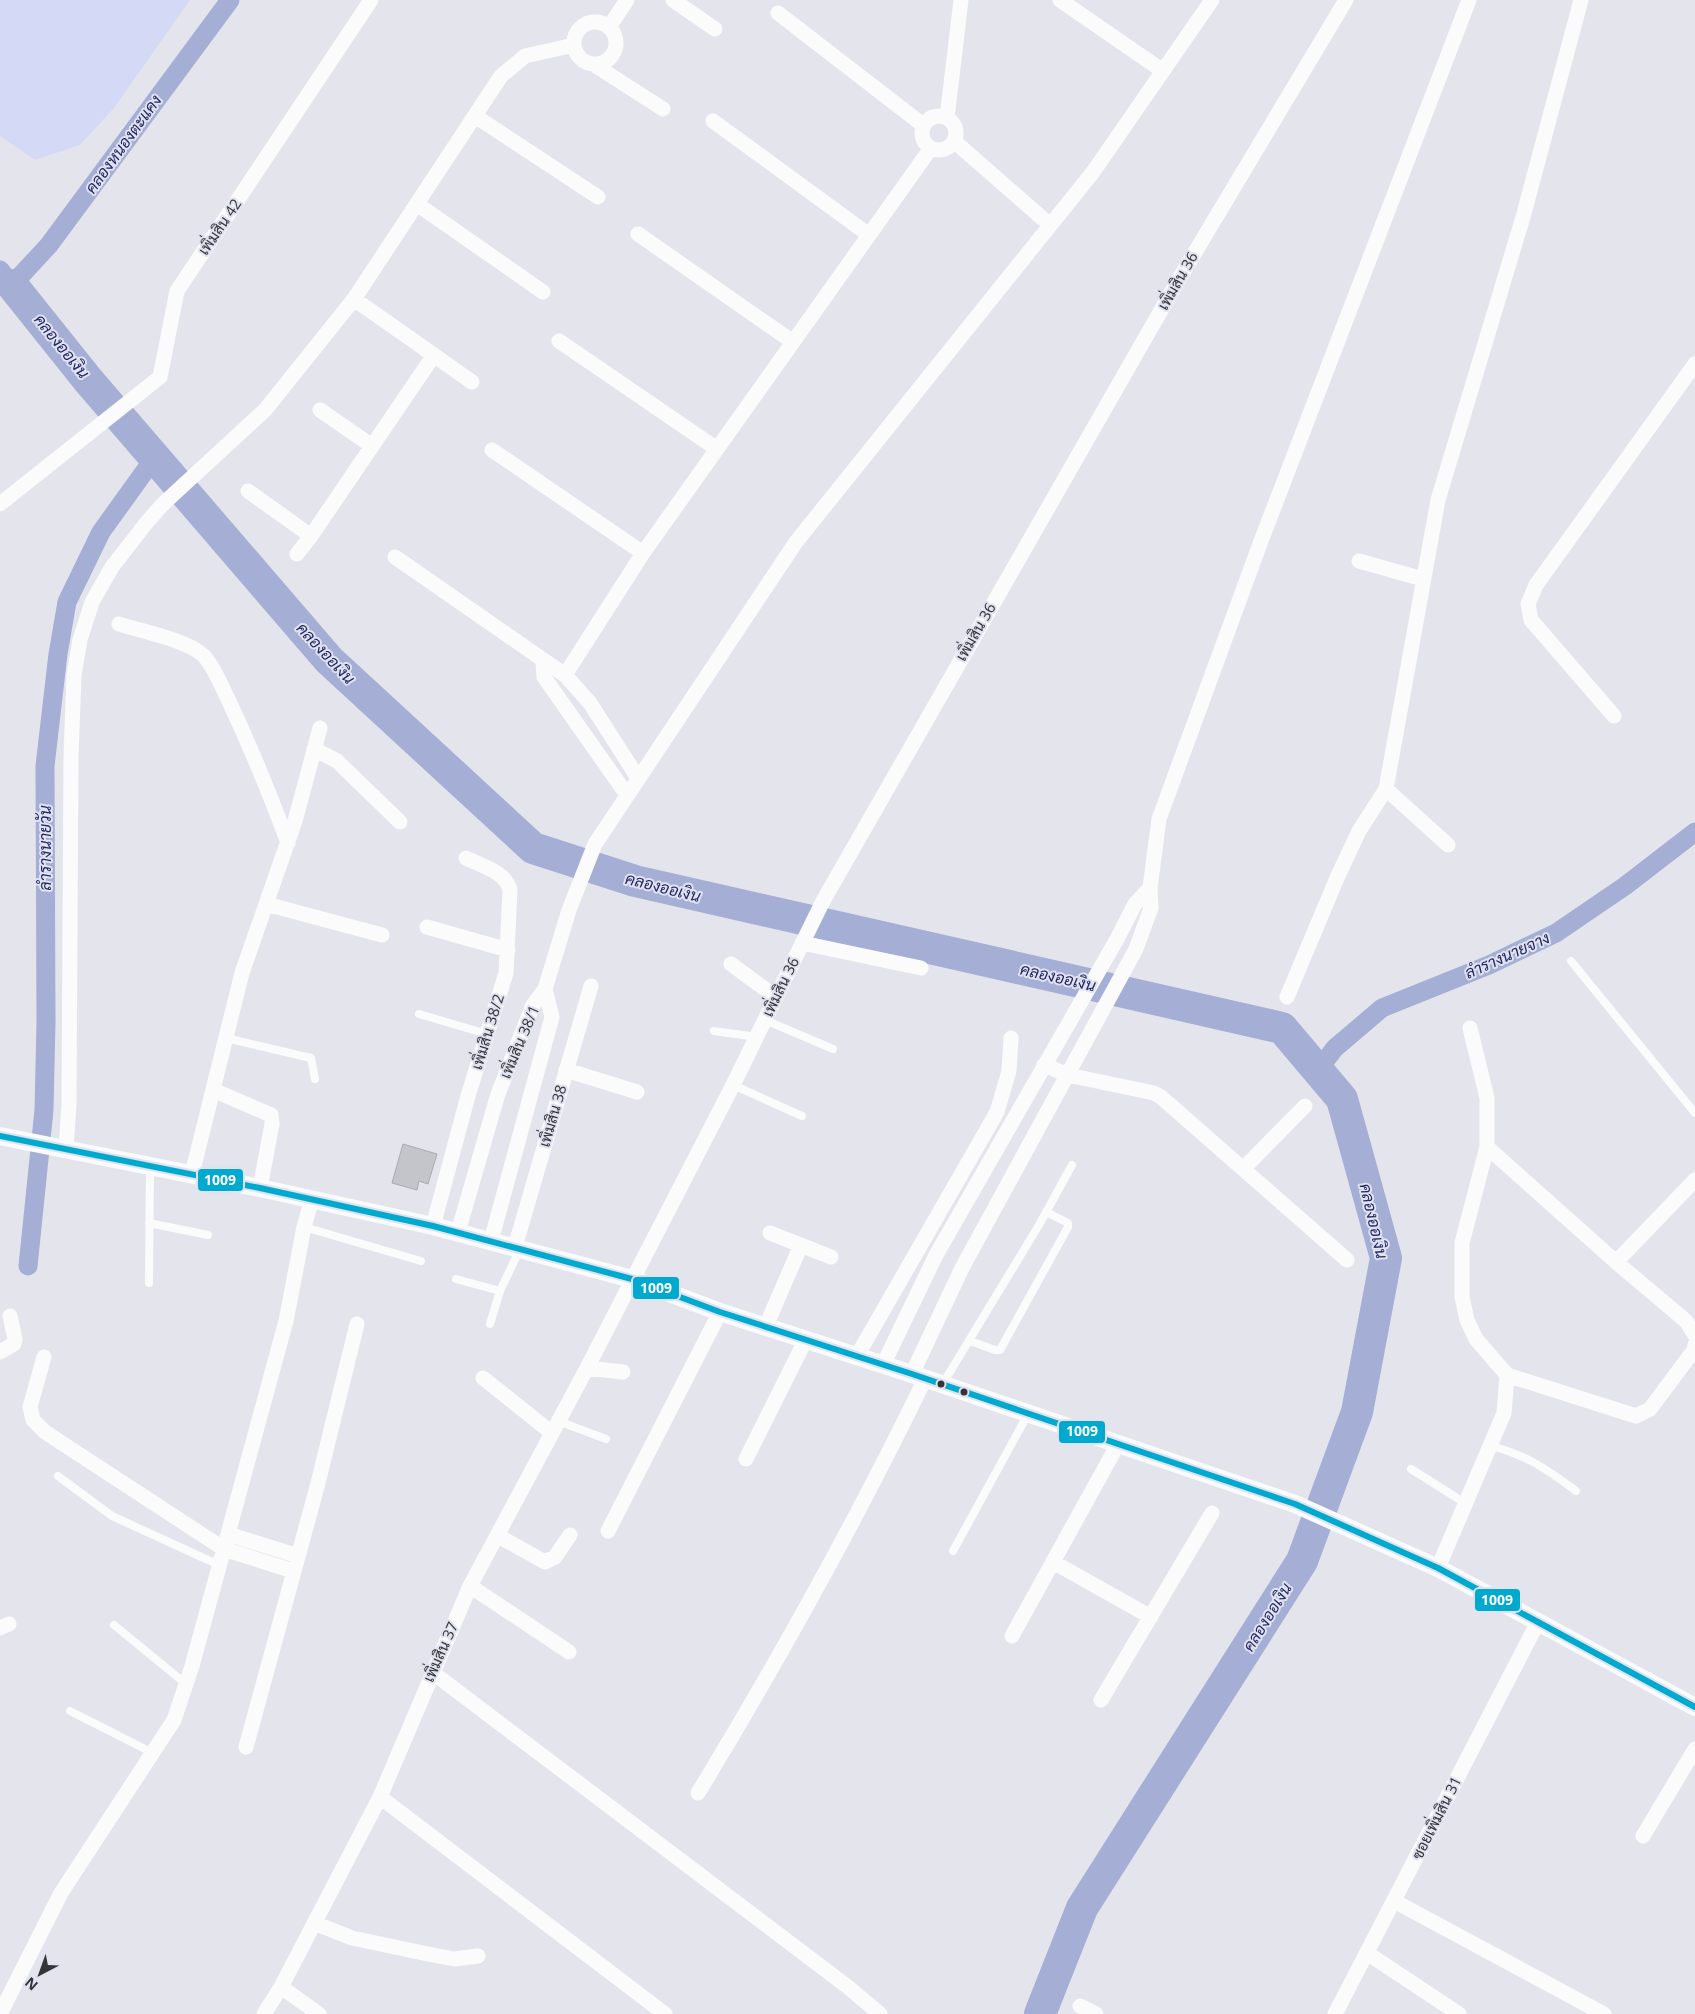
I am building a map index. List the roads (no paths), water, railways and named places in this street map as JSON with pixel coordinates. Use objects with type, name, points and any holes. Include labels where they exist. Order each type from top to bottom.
[{"type":"street","name":"เพิ่มสิน 42","points":[[0,504],[160,377],[177,291],[371,0]]},
{"type":"street","points":[[609,27],[627,0]]},
{"type":"street","points":[[673,0],[715,29]]},
{"type":"street","points":[[947,118],[961,0]]},
{"type":"street","points":[[1060,0],[1163,71]]},
{"type":"street","points":[[545,989],[569,910],[595,844],[796,542],[1092,172],[1212,0]]},
{"type":"street","name":"เพิ่มสิน 36","points":[[632,1279],[733,1085],[823,900],[1179,279],[1346,0]]},
{"type":"street","points":[[698,1793],[767,1678],[874,1484],[962,1268],[1136,949],[1151,908],[1150,888],[1159,819],[1261,541],[1469,0]]},
{"type":"street","points":[[1286,997],[1336,878],[1359,831],[1386,789],[1438,500],[1523,217],[1581,0]]},
{"type":"street","points":[[778,13],[923,125]]},
{"type":"street","points":[[594,64],[607,60],[615,48],[614,33],[609,27],[596,22],[582,25],[577,31],[574,45],[580,58],[594,64],[664,109]]},
{"type":"street","points":[[66,1149],[69,1104],[71,766],[74,675],[80,640],[92,602],[112,567],[164,503],[266,410],[354,299],[501,76],[525,56],[574,45]]},
{"type":"street","points":[[475,116],[598,197]]},
{"type":"street","points":[[934,116],[947,118],[956,128],[954,141],[944,149],[931,148],[922,138],[923,125],[934,116]]},
{"type":"street","points":[[713,121],[869,235]]},
{"type":"street","points":[[954,141],[1049,224]]},
{"type":"street","points":[[565,675],[643,553],[931,148]]},
{"type":"street","points":[[417,204],[543,292]]},
{"type":"street","points":[[638,234],[793,342]]},
{"type":"street","points":[[354,299],[472,382]]},
{"type":"street","points":[[559,341],[717,449]]},
{"type":"street","points":[[297,554],[312,536],[434,355]]},
{"type":"street","points":[[1614,716],[1530,620],[1528,604],[1536,585],[1695,364]]},
{"type":"street","points":[[320,410],[372,446]]},
{"type":"street","points":[[492,450],[643,553]]},
{"type":"street","points":[[248,491],[312,536]]},
{"type":"street","points":[[395,557],[565,675],[590,703],[638,778]]},
{"type":"street","points":[[1359,561],[1423,580]]},
{"type":"street","points":[[119,624],[180,643],[203,655],[216,676],[243,731],[270,794],[288,843]]},
{"type":"street","points":[[544,661],[544,677],[627,795]]},
{"type":"street","points":[[192,1174],[242,973],[288,843],[320,728]]},
{"type":"street","points":[[314,749],[337,761],[400,822]]},
{"type":"street","points":[[1386,789],[1448,845]]},
{"type":"street","name":"เพิ่มสิน 38/2","points":[[433,1226],[506,972],[508,950],[510,890],[508,882],[502,876],[466,858]]},
{"type":"street","points":[[883,1365],[936,1255],[1118,939],[1135,904],[1150,888]]},
{"type":"street","points":[[266,904],[382,936]]},
{"type":"street","points":[[427,927],[508,950]]},
{"type":"street","points":[[803,941],[922,968]]},
{"type":"street","points":[[731,964],[776,997]]},
{"type":"street","name":"เพิ่มสิน 38","points":[[518,1247],[591,986]]},
{"type":"street","name":"เพิ่มสิน 38/1","points":[[458,1232],[498,1094],[533,1005],[545,989]]},
{"type":"street","name":"เพิ่มสิน 38/1","points":[[491,1241],[552,1017],[545,989]]},
{"type":"street","points":[[1470,1028],[1487,1098],[1487,1147],[1462,1243],[1462,1297],[1467,1320],[1476,1340],[1507,1375],[1636,1416],[1650,1409],[1676,1378],[1694,1350],[1695,1345]]},
{"type":"street","points":[[857,1356],[997,1112],[1009,1071],[1011,1038]]},
{"type":"street","points":[[512,1058],[538,1068]]},
{"type":"street","points":[[1044,1065],[1068,1074],[1154,1092],[1348,1260]]},
{"type":"street","points":[[566,1070],[637,1092]]},
{"type":"street","points":[[213,1090],[271,1115],[272,1124],[260,1188]]},
{"type":"street","points":[[1243,1169],[1305,1106]]},
{"type":"street","points":[[0,1136],[260,1188],[433,1226],[518,1247],[632,1279],[720,1312],[918,1376],[1295,1504],[1438,1568],[1695,1708]]},
{"type":"street","points":[[1487,1147],[1616,1262],[1686,1321],[1695,1335]]},
{"type":"street","points":[[1616,1262],[1695,1180]]},
{"type":"street","points":[[0,2014],[60,1893],[174,1720],[220,1565],[286,1321],[304,1227],[312,1199]]},
{"type":"street","points":[[770,1233],[831,1257]]},
{"type":"street","points":[[766,1326],[801,1245]]},
{"type":"street","name":"เพิ่มสิน 37","points":[[264,2014],[281,1987],[380,1797],[470,1586],[587,1368],[632,1279]]},
{"type":"street","points":[[608,1531],[720,1312]]},
{"type":"street","points":[[0,1352],[14,1344],[15,1339],[10,1316]]},
{"type":"street","points":[[246,1747],[298,1556],[357,1324]]},
{"type":"street","points":[[746,1460],[806,1339]]},
{"type":"street","points":[[44,1357],[30,1407],[33,1420],[45,1432],[224,1550],[294,1571]]},
{"type":"street","points":[[587,1368],[623,1372]]},
{"type":"street","points":[[1438,1568],[1504,1413],[1507,1375]]},
{"type":"street","points":[[483,1378],[555,1427]]},
{"type":"street","points":[[1012,1636],[1118,1444]]},
{"type":"street","points":[[1101,1700],[1212,1512]]},
{"type":"street","points":[[228,1534],[298,1556]]},
{"type":"street","points":[[498,1536],[545,1562],[555,1557],[570,1535]]},
{"type":"street","points":[[1053,1562],[1151,1617]]},
{"type":"street","points":[[470,1586],[569,1652]]},
{"type":"street","name":"ซอยเพิ่มสิน 31","points":[[1335,2014],[1538,1622]]},
{"type":"street","points":[[432,1672],[848,1987],[880,2014]]},
{"type":"street","points":[[1642,1836],[1695,1749]]},
{"type":"street","points":[[380,1797],[665,2014]]},
{"type":"street","points":[[1394,1901],[1604,2014]]},
{"type":"street","points":[[314,1924],[352,1938],[423,1953],[454,1959],[478,1956]]},
{"type":"street","points":[[1367,1952],[1459,2014]]},
{"type":"street","points":[[281,1987],[319,2014]]},
{"type":"street","points":[[1080,2006],[1096,2014]]},
{"type":"lane","points":[[1571,961],[1695,1113]]},
{"type":"lane","points":[[419,1014],[487,1034]]},
{"type":"lane","points":[[765,1020],[833,1049]]},
{"type":"lane","points":[[714,1031],[757,1037]]},
{"type":"lane","points":[[226,1038],[311,1058],[315,1079]]},
{"type":"lane","points":[[733,1085],[802,1116]]},
{"type":"lane","points":[[942,1385],[970,1341],[1072,1165]]},
{"type":"lane","points":[[149,1283],[150,1166]]},
{"type":"lane","points":[[970,1341],[1000,1350],[1068,1227],[1068,1223],[1046,1212]]},
{"type":"lane","points":[[149,1223],[208,1235]]},
{"type":"lane","points":[[304,1227],[421,1261]]},
{"type":"lane","points":[[490,1324],[500,1291],[518,1247]]},
{"type":"lane","points":[[456,1278],[500,1291]]},
{"type":"lane","points":[[953,1551],[1028,1414]]},
{"type":"lane","points":[[555,1427],[606,1439]]},
{"type":"lane","points":[[1490,1446],[1515,1452],[1542,1466],[1576,1491]]},
{"type":"lane","points":[[1411,1470],[1465,1503]]},
{"type":"lane","points":[[58,1476],[112,1516],[220,1565]]},
{"type":"lane","points":[[114,1626],[186,1684]]},
{"type":"lane","points":[[70,1711],[153,1753]]},
{"type":"waterway","name":"คลองหนองตะแคง","points":[[0,270],[12,285],[49,245],[230,0]]},
{"type":"waterway","name":"คลองออเงิน","points":[[12,285],[88,380],[329,660],[533,848],[635,881],[1282,1028],[1342,1099],[1386,1258],[1357,1412],[1302,1561],[1082,1908],[1040,2014]]},
{"type":"waterway","name":"ลำรางนายวัน","points":[[28,1266],[44,1110],[46,1022],[45,766],[58,654],[67,602],[101,532],[155,457]]},
{"type":"waterway","name":"ลำรางนายจาง","points":[[1318,1070],[1335,1048],[1382,1008],[1489,965],[1556,933],[1625,886],[1695,832]]}]
